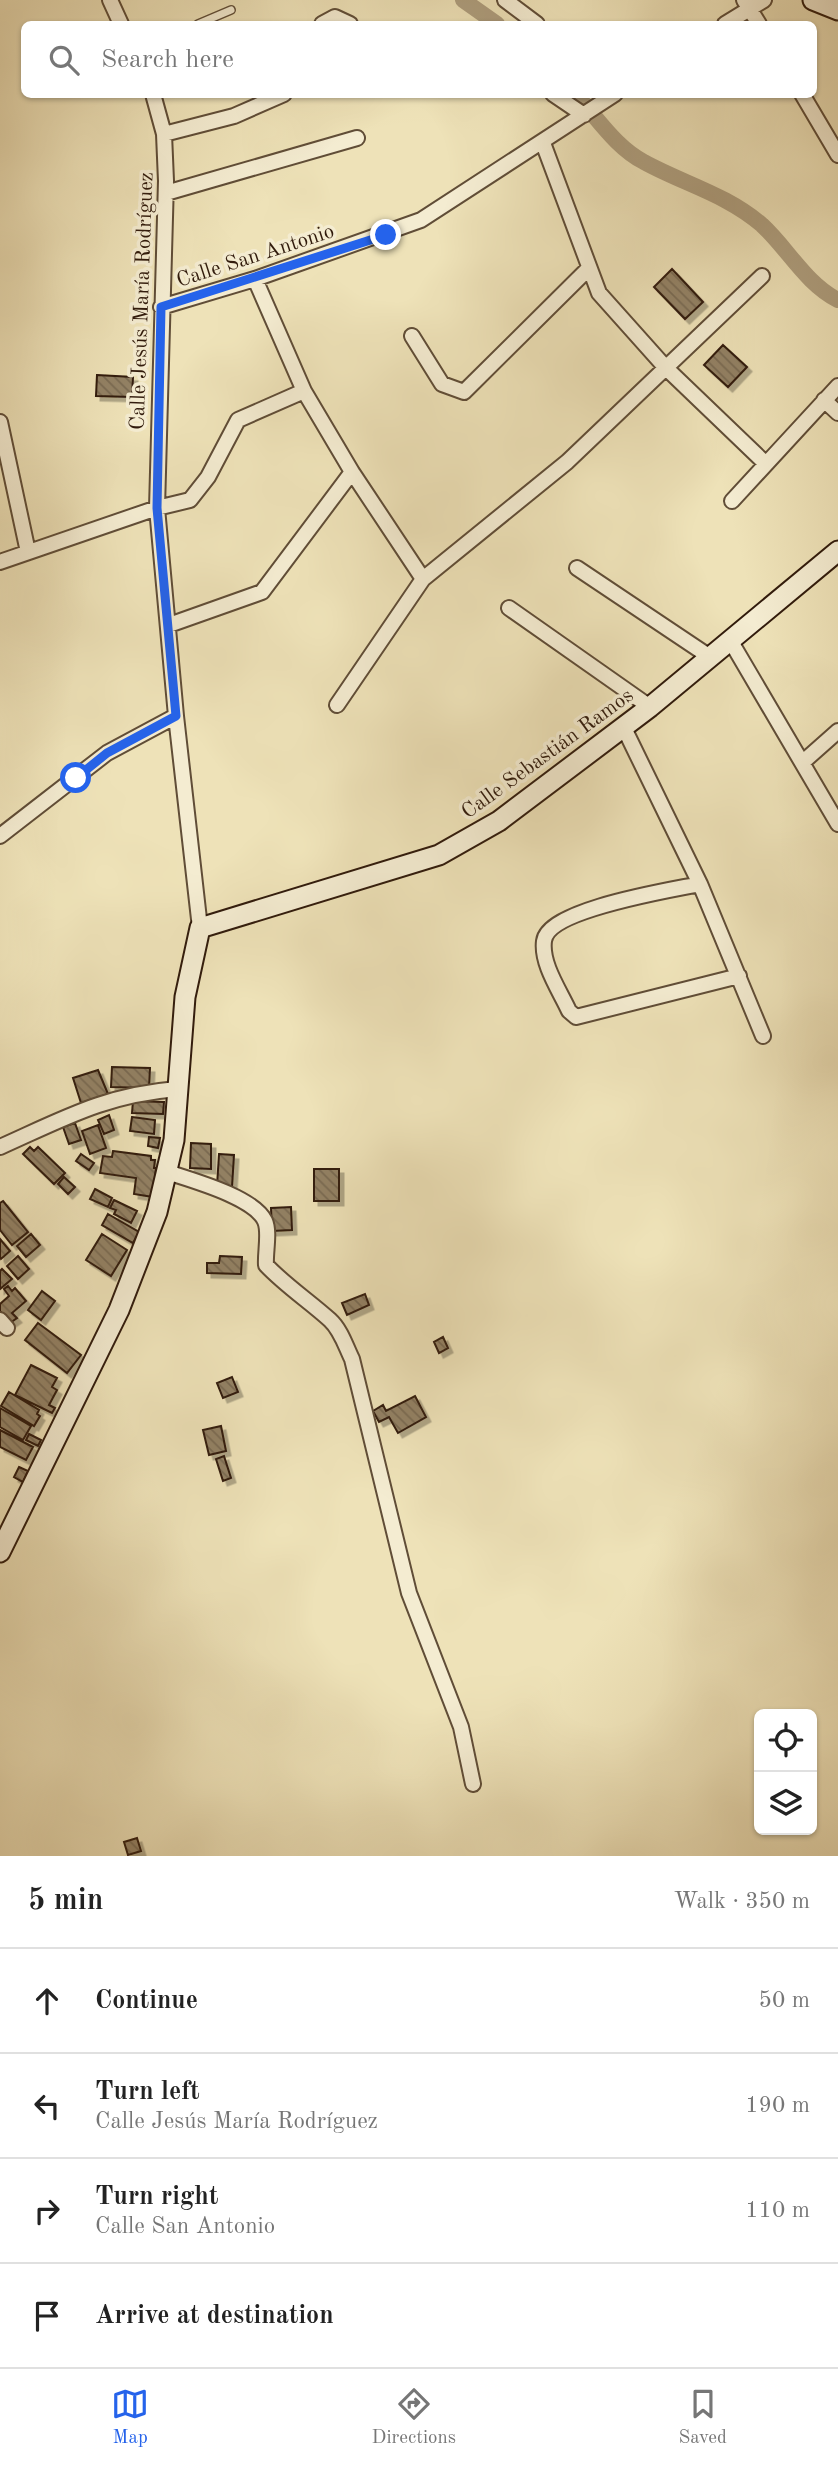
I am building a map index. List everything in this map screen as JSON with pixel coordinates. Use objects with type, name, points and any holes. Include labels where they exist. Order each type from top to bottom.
[{"type":"main road","points":[[813,0],[838,10]]},
{"type":"main road","name":"Calle Sebastián Ramos","points":[[200,928],[439,855],[499,821],[650,707],[838,551]]},
{"type":"main road","points":[[0,1552],[119,1310],[148,1241],[174,1140],[185,997],[200,928]]},
{"type":"street","points":[[110,0],[120,21]]},
{"type":"street","points":[[505,0],[533,21]]},
{"type":"street","points":[[728,21],[746,4],[764,0]]},
{"type":"street","points":[[746,4],[757,21]]},
{"type":"street","points":[[328,21],[335,17],[344,21]]},
{"type":"street","name":"Calle Jesús María Rodríguez","points":[[153,98],[164,134],[166,193],[157,508],[176,716],[200,928]]},
{"type":"street","points":[[164,134],[234,116],[275,98]]},
{"type":"street","points":[[559,98],[584,114]]},
{"type":"street","name":"Calle San Antonio","points":[[161,307],[255,279],[421,220],[543,143],[608,98]]},
{"type":"street","points":[[804,98],[838,155]]},
{"type":"street","points":[[166,193],[357,138]]},
{"type":"street","points":[[543,143],[589,269],[606,302],[666,368],[765,463]]},
{"type":"street","points":[[412,336],[442,384],[464,392],[589,269]]},
{"type":"street","points":[[337,705],[423,579],[567,462],[762,276]]},
{"type":"street","points":[[255,279],[304,391],[352,472],[423,579]]},
{"type":"street","points":[[732,501],[838,386]]},
{"type":"street","points":[[0,562],[157,508],[185,503],[195,496],[238,420],[304,391]]},
{"type":"street","points":[[824,400],[838,414]]},
{"type":"street","points":[[0,422],[28,552]]},
{"type":"street","points":[[169,625],[262,592],[352,472]]},
{"type":"street","points":[[577,568],[710,657]]},
{"type":"street","points":[[509,608],[650,707]]},
{"type":"street","points":[[730,640],[838,824]]},
{"type":"street","points":[[0,836],[107,753],[176,716]]},
{"type":"street","points":[[624,727],[700,884],[763,1035]]},
{"type":"street","points":[[803,762],[838,731]]},
{"type":"street","points":[[700,884],[605,904],[553,927],[544,938],[544,956],[569,1011],[576,1017],[739,976]]},
{"type":"street","points":[[0,1147],[99,1102],[136,1092],[177,1089]]},
{"type":"street","points":[[167,1172],[220,1190],[257,1211],[266,1222],[266,1265],[302,1299],[332,1321],[343,1339],[352,1360],[409,1593],[461,1727],[473,1784]]},
{"type":"lane","points":[[205,21],[231,10]]},
{"type":"building","points":[[672,269],[703,302],[685,319],[654,287]]},
{"type":"building","points":[[723,345],[747,367],[728,387],[704,365]]},
{"type":"building","points":[[97,375],[133,377],[132,397],[96,396]]},
{"type":"building","points":[[112,1067],[150,1068],[149,1088],[111,1087]]},
{"type":"building","points":[[98,1070],[108,1094],[81,1103],[73,1078]]},
{"type":"building","points":[[133,1101],[164,1102],[163,1114],[132,1113]]},
{"type":"building","points":[[109,1115],[114,1130],[104,1134],[98,1120]]},
{"type":"building","points":[[132,1117],[155,1120],[154,1134],[130,1131]]},
{"type":"building","points":[[75,1123],[81,1140],[69,1144],[63,1127]]},
{"type":"building","points":[[98,1125],[106,1148],[90,1154],[82,1131]]},
{"type":"building","points":[[149,1137],[160,1138],[158,1148],[148,1146]]},
{"type":"building","points":[[191,1143],[211,1144],[211,1169],[190,1168]]},
{"type":"building","points":[[30,1147],[34,1151],[38,1147],[65,1173],[54,1184],[23,1154]]},
{"type":"building","points":[[113,1151],[151,1156],[151,1160],[155,1160],[153,1197],[134,1194],[136,1178],[100,1173],[103,1156],[112,1157]]},
{"type":"building","points":[[81,1154],[94,1163],[89,1170],[76,1161]]},
{"type":"building","points":[[219,1154],[234,1155],[232,1187],[217,1186]]},
{"type":"building","points":[[314,1169],[339,1169],[339,1201],[314,1201]]},
{"type":"building","points":[[64,1177],[75,1187],[68,1194],[58,1184]]},
{"type":"building","points":[[95,1189],[112,1198],[108,1207],[90,1199]]},
{"type":"building","points":[[114,1200],[137,1211],[131,1223],[114,1214],[116,1210],[110,1208]]},
{"type":"building","points":[[3,1201],[28,1232],[12,1245],[0,1230],[0,1203]]},
{"type":"building","points":[[291,1207],[292,1230],[272,1231],[271,1208]]},
{"type":"building","points":[[108,1214],[139,1232],[133,1243],[102,1225]]},
{"type":"building","points":[[31,1234],[40,1245],[26,1257],[17,1246]]},
{"type":"building","points":[[102,1234],[127,1250],[111,1276],[86,1260]]},
{"type":"building","points":[[0,1239],[10,1251],[1,1259],[0,1257]]},
{"type":"building","points":[[18,1256],[29,1269],[18,1279],[7,1266]]},
{"type":"building","points":[[220,1256],[242,1257],[241,1274],[207,1273],[207,1263],[219,1263]]},
{"type":"building","points":[[2,1269],[12,1279],[0,1289],[0,1271]]},
{"type":"building","points":[[8,1286],[12,1291],[15,1288],[26,1301],[12,1313],[17,1318],[10,1323],[0,1311],[0,1304],[9,1296],[4,1289]]},
{"type":"building","points":[[42,1291],[55,1301],[41,1320],[28,1310]]},
{"type":"building","points":[[365,1294],[369,1305],[347,1315],[342,1303]]},
{"type":"building","points":[[38,1323],[81,1355],[67,1373],[25,1340]]},
{"type":"building","points":[[443,1337],[448,1348],[439,1353],[434,1342]]},
{"type":"building","points":[[31,1365],[57,1378],[52,1387],[57,1390],[49,1405],[55,1408],[52,1413],[15,1395]]},
{"type":"building","points":[[232,1377],[238,1392],[223,1398],[217,1383]]},
{"type":"building","points":[[9,1392],[39,1410],[37,1414],[40,1416],[34,1426],[1,1406]]},
{"type":"building","points":[[415,1396],[426,1417],[398,1433],[389,1417],[379,1422],[373,1411],[383,1405],[386,1411]]},
{"type":"building","points":[[0,1408],[31,1426],[23,1440],[0,1427]]},
{"type":"building","points":[[221,1426],[226,1451],[209,1455],[203,1430]]},
{"type":"building","points":[[0,1430],[33,1447],[26,1460],[0,1447]]},
{"type":"building","points":[[29,1434],[41,1440],[38,1446],[26,1440]]},
{"type":"building","points":[[224,1456],[231,1478],[223,1481],[216,1459]]},
{"type":"building","points":[[19,1467],[28,1471],[23,1482],[14,1477]]},
{"type":"building","points":[[137,1838],[141,1851],[128,1855],[124,1842]]},
{"type":"waterway","points":[[463,0],[493,21]]},
{"type":"waterway","points":[[578,98],[607,131],[634,156],[748,214],[771,234],[816,285],[838,300]]},
{"type":"route","points":[[76,778],[107,753],[176,716],[157,508],[161,307],[386,235]]}]
